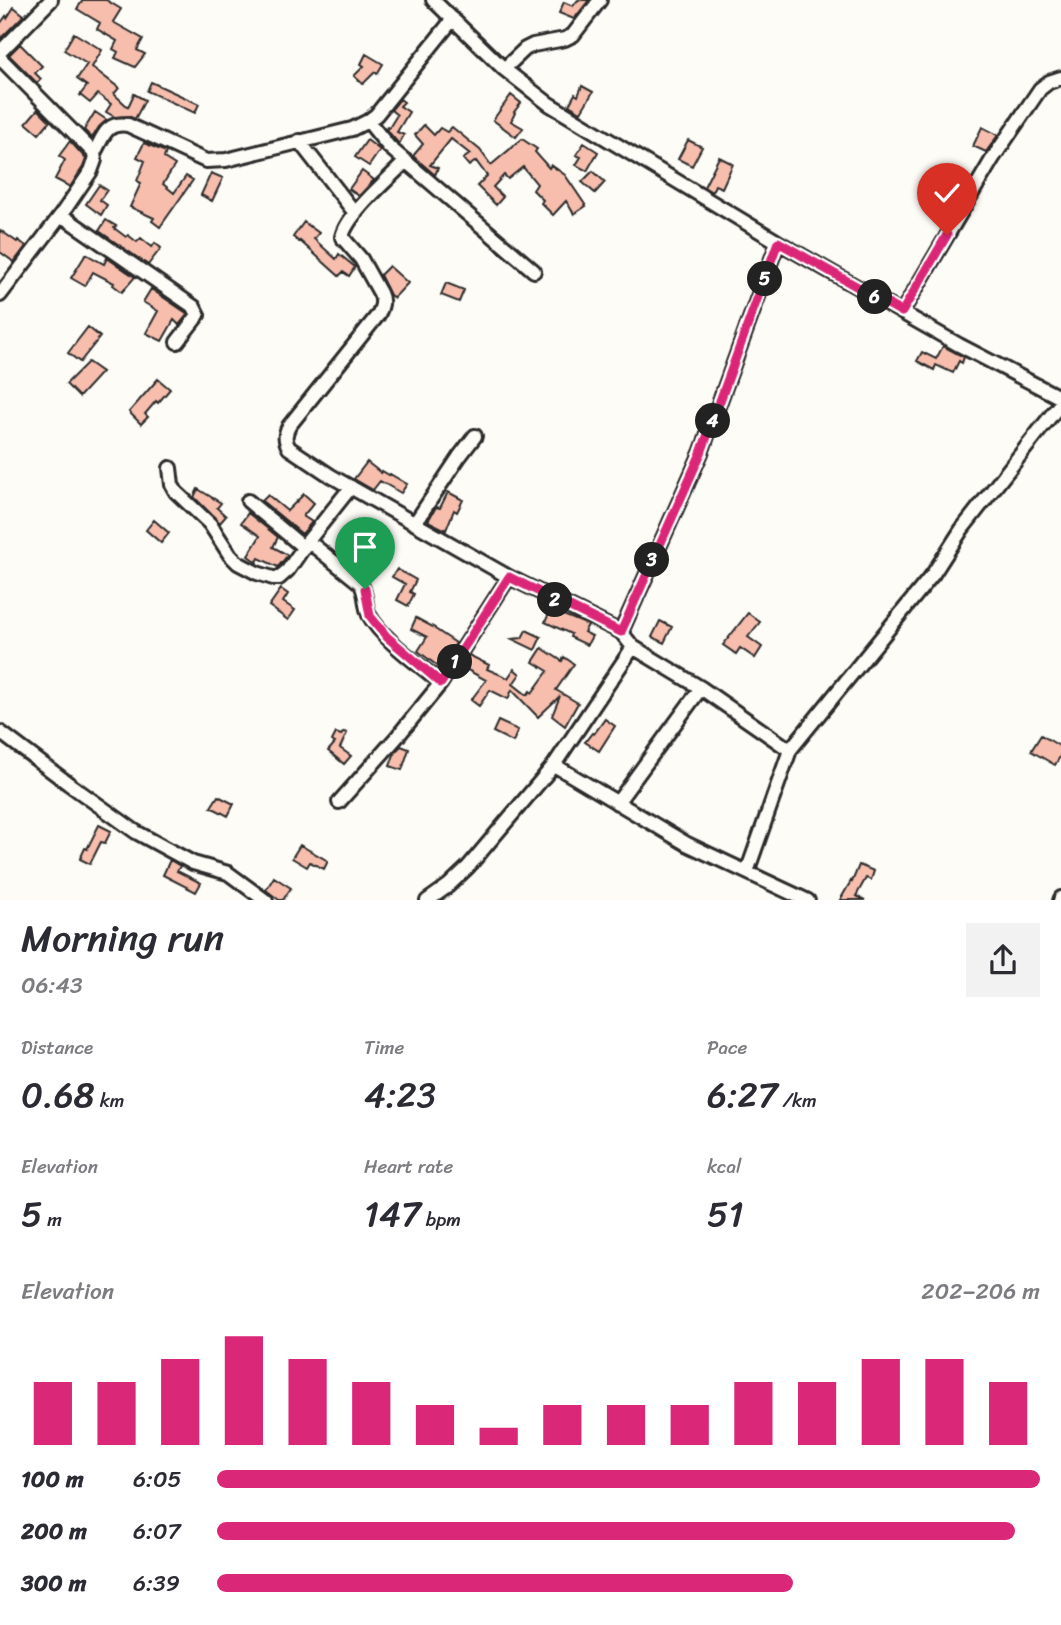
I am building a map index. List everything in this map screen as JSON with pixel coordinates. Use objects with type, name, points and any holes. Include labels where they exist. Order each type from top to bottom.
[{"type":"street","points":[[0,52],[51,0]]},
{"type":"street","points":[[433,0],[504,69],[549,104],[778,242],[1061,400],[962,529],[933,574],[790,750],[747,872]]},
{"type":"street","points":[[504,69],[533,45],[573,35],[600,0]]},
{"type":"street","points":[[94,153],[107,130],[117,124],[128,125],[206,161],[226,160],[352,129],[376,114],[453,19]]},
{"type":"street","points":[[0,58],[94,153],[95,160],[91,171],[61,215],[0,295]]},
{"type":"street","points":[[902,312],[993,158],[1040,89],[1061,78]]},
{"type":"street","points":[[368,121],[389,147],[534,271]]},
{"type":"street","points":[[299,141],[355,213]]},
{"type":"street","points":[[406,161],[355,213],[342,237],[361,259],[380,293],[382,306],[378,315],[289,426],[285,441],[295,452],[351,487],[509,577],[621,632],[633,647],[701,688],[790,750]]},
{"type":"street","points":[[61,215],[194,307],[198,315],[177,342]]},
{"type":"street","points":[[621,632],[701,453],[778,242]]},
{"type":"street","points":[[415,523],[475,436]]},
{"type":"street","points":[[170,468],[172,485],[176,492],[210,524],[230,555],[247,569],[272,578],[279,578],[288,570],[351,487]]},
{"type":"street","points":[[248,502],[360,583],[365,589],[370,616],[387,637],[441,683]]},
{"type":"street","points":[[339,802],[441,683],[509,577]]},
{"type":"street","points":[[428,900],[468,867],[554,765],[633,647]]},
{"type":"street","points":[[617,803],[701,688]]},
{"type":"street","points":[[0,732],[136,832],[193,863],[228,873],[265,900]]},
{"type":"street","points":[[554,765],[687,844],[806,900]]},
{"type":"building","points":[[83,0],[106,0],[121,9],[113,22],[143,39],[137,50],[145,54],[135,67],[115,58],[118,52],[113,49],[117,41],[97,29],[100,23],[77,9]]},
{"type":"building","points":[[578,0],[589,0],[574,19],[559,13],[564,2],[573,6]]},
{"type":"building","points":[[14,7],[24,15],[0,39],[0,24]]},
{"type":"building","points":[[74,33],[102,50],[92,67],[119,88],[114,94],[128,107],[134,94],[145,100],[135,119],[128,116],[115,117],[106,112],[111,104],[98,94],[90,103],[80,95],[87,86],[77,79],[87,64],[64,50]]},
{"type":"building","points":[[20,44],[42,66],[35,73],[41,79],[37,83],[9,55]]},
{"type":"building","points":[[366,54],[383,64],[377,74],[375,72],[363,84],[354,76],[364,66],[361,64]]},
{"type":"building","points":[[151,82],[199,104],[195,113],[147,91]]},
{"type":"building","points":[[582,86],[593,92],[581,112],[569,105],[575,94],[578,96]]},
{"type":"building","points":[[511,95],[521,103],[511,121],[523,128],[516,137],[493,120]]},
{"type":"building","points":[[400,99],[404,102],[400,106],[409,112],[397,132],[404,135],[399,144],[386,129],[397,115],[391,110]]},
{"type":"building","points":[[38,109],[50,121],[39,134],[26,123]]},
{"type":"building","points":[[95,112],[107,120],[92,138],[84,130]]},
{"type":"building","points":[[424,125],[434,135],[440,128],[447,132],[452,127],[480,150],[491,165],[522,139],[537,149],[535,152],[549,168],[551,165],[565,175],[586,206],[574,214],[566,201],[553,215],[541,203],[543,200],[533,190],[537,184],[523,167],[508,179],[504,175],[493,187],[503,197],[496,205],[477,186],[487,176],[476,161],[469,166],[463,159],[470,154],[451,139],[430,165],[438,168],[435,175],[413,156],[423,144],[415,135]]},
{"type":"building","points":[[982,127],[998,135],[986,152],[973,146]]},
{"type":"building","points":[[367,140],[380,150],[369,166],[355,157]]},
{"type":"building","points":[[688,140],[702,147],[692,166],[678,159]]},
{"type":"building","points":[[70,141],[86,159],[70,187],[55,179],[65,160],[59,156]]},
{"type":"building","points":[[144,143],[166,152],[164,158],[175,165],[163,184],[174,193],[186,176],[193,180],[160,227],[152,221],[154,218],[130,207],[141,183],[137,181],[145,161],[137,157]]},
{"type":"building","points":[[584,143],[598,152],[587,171],[576,165],[581,157],[576,155]]},
{"type":"building","points":[[719,157],[733,164],[722,188],[715,185],[712,192],[704,187]]},
{"type":"building","points":[[362,171],[374,180],[359,196],[349,189]]},
{"type":"building","points":[[593,171],[605,182],[595,193],[582,182]]},
{"type":"building","points":[[211,173],[223,178],[212,201],[201,195]]},
{"type":"building","points":[[99,185],[107,190],[100,200],[107,205],[101,215],[86,204]]},
{"type":"building","points":[[106,220],[126,237],[128,235],[137,242],[141,238],[152,247],[155,243],[161,248],[148,265],[99,231]]},
{"type":"building","points":[[304,222],[319,233],[314,239],[336,259],[339,254],[355,267],[349,276],[343,272],[339,276],[293,237]]},
{"type":"building","points":[[0,230],[26,246],[14,262],[0,252]]},
{"type":"building","points":[[86,254],[104,264],[107,258],[135,277],[122,292],[114,283],[93,272],[85,286],[71,278]]},
{"type":"building","points":[[389,266],[408,283],[394,298],[380,275]]},
{"type":"building","points":[[446,283],[464,290],[459,302],[441,295]]},
{"type":"building","points":[[151,289],[188,314],[179,325],[174,320],[162,341],[146,333],[158,311],[143,302]]},
{"type":"building","points":[[88,327],[100,337],[80,362],[68,353]]},
{"type":"building","points":[[943,346],[964,357],[953,373],[936,365],[934,370],[917,361],[922,352],[936,359]]},
{"type":"building","points":[[88,362],[102,372],[79,397],[66,384]]},
{"type":"building","points":[[158,379],[170,389],[145,414],[148,417],[141,424],[129,412]]},
{"type":"building","points":[[367,462],[381,473],[390,474],[407,484],[401,493],[380,481],[373,490],[354,479]]},
{"type":"building","points":[[198,489],[221,503],[217,508],[226,516],[220,523],[194,497]]},
{"type":"building","points":[[448,492],[463,500],[457,512],[454,510],[446,530],[428,521],[436,507],[440,508]]},
{"type":"building","points":[[304,494],[314,503],[303,516],[312,522],[302,534],[262,501],[268,495],[287,511]]},
{"type":"building","points":[[248,513],[278,537],[273,547],[288,555],[278,567],[259,558],[257,562],[248,556],[260,536],[241,523]]},
{"type":"building","points":[[154,520],[169,533],[161,543],[146,530]]},
{"type":"building","points":[[397,569],[416,580],[410,592],[414,594],[408,606],[397,600],[405,584],[392,577]]},
{"type":"building","points":[[281,589],[288,594],[283,602],[295,610],[288,620],[269,606]]},
{"type":"building","points":[[546,605],[588,625],[584,632],[592,636],[587,645],[545,622],[549,614],[543,611]]},
{"type":"building","points":[[748,613],[760,622],[748,637],[762,647],[755,658],[740,648],[736,654],[723,645]]},
{"type":"building","points":[[416,618],[456,643],[440,668],[418,651],[427,637],[411,629]]},
{"type":"building","points":[[660,621],[672,627],[664,643],[652,637]]},
{"type":"building","points":[[526,630],[541,637],[535,650],[512,639],[522,638]]},
{"type":"building","points":[[542,648],[562,661],[564,657],[574,664],[556,690],[578,703],[565,726],[552,716],[560,696],[538,717],[512,690],[508,699],[490,690],[479,706],[471,700],[486,680],[462,667],[469,655],[489,665],[487,669],[508,678],[514,669],[520,674],[513,684],[527,695],[530,691],[532,693],[548,671],[533,662]]},
{"type":"building","points":[[605,719],[615,726],[599,751],[585,742]]},
{"type":"building","points":[[498,721],[518,730],[513,742],[493,732]]},
{"type":"building","points":[[336,733],[341,735],[347,733],[340,748],[351,756],[344,764],[328,751],[335,743],[332,741]]},
{"type":"building","points":[[1041,735],[1061,747],[1061,755],[1055,765],[1031,751]]},
{"type":"building","points":[[401,746],[409,749],[402,770],[390,766],[395,752]]},
{"type":"building","points":[[218,796],[234,804],[228,816],[211,807]]},
{"type":"building","points":[[99,825],[111,831],[105,843],[101,842],[90,864],[80,859]]},
{"type":"building","points":[[300,845],[328,861],[324,869],[310,862],[307,867],[292,858]]},
{"type":"building","points":[[170,860],[180,866],[177,871],[201,883],[196,892],[163,875]]},
{"type":"building","points":[[859,865],[874,871],[871,880],[866,878],[856,896],[865,900],[840,900],[852,882]]},
{"type":"building","points":[[274,877],[291,888],[283,900],[266,890]]},
{"type":"route","points":[[365,589],[370,616],[387,637],[441,683],[509,577],[621,632],[701,453],[778,242],[902,312],[947,235]]}]
